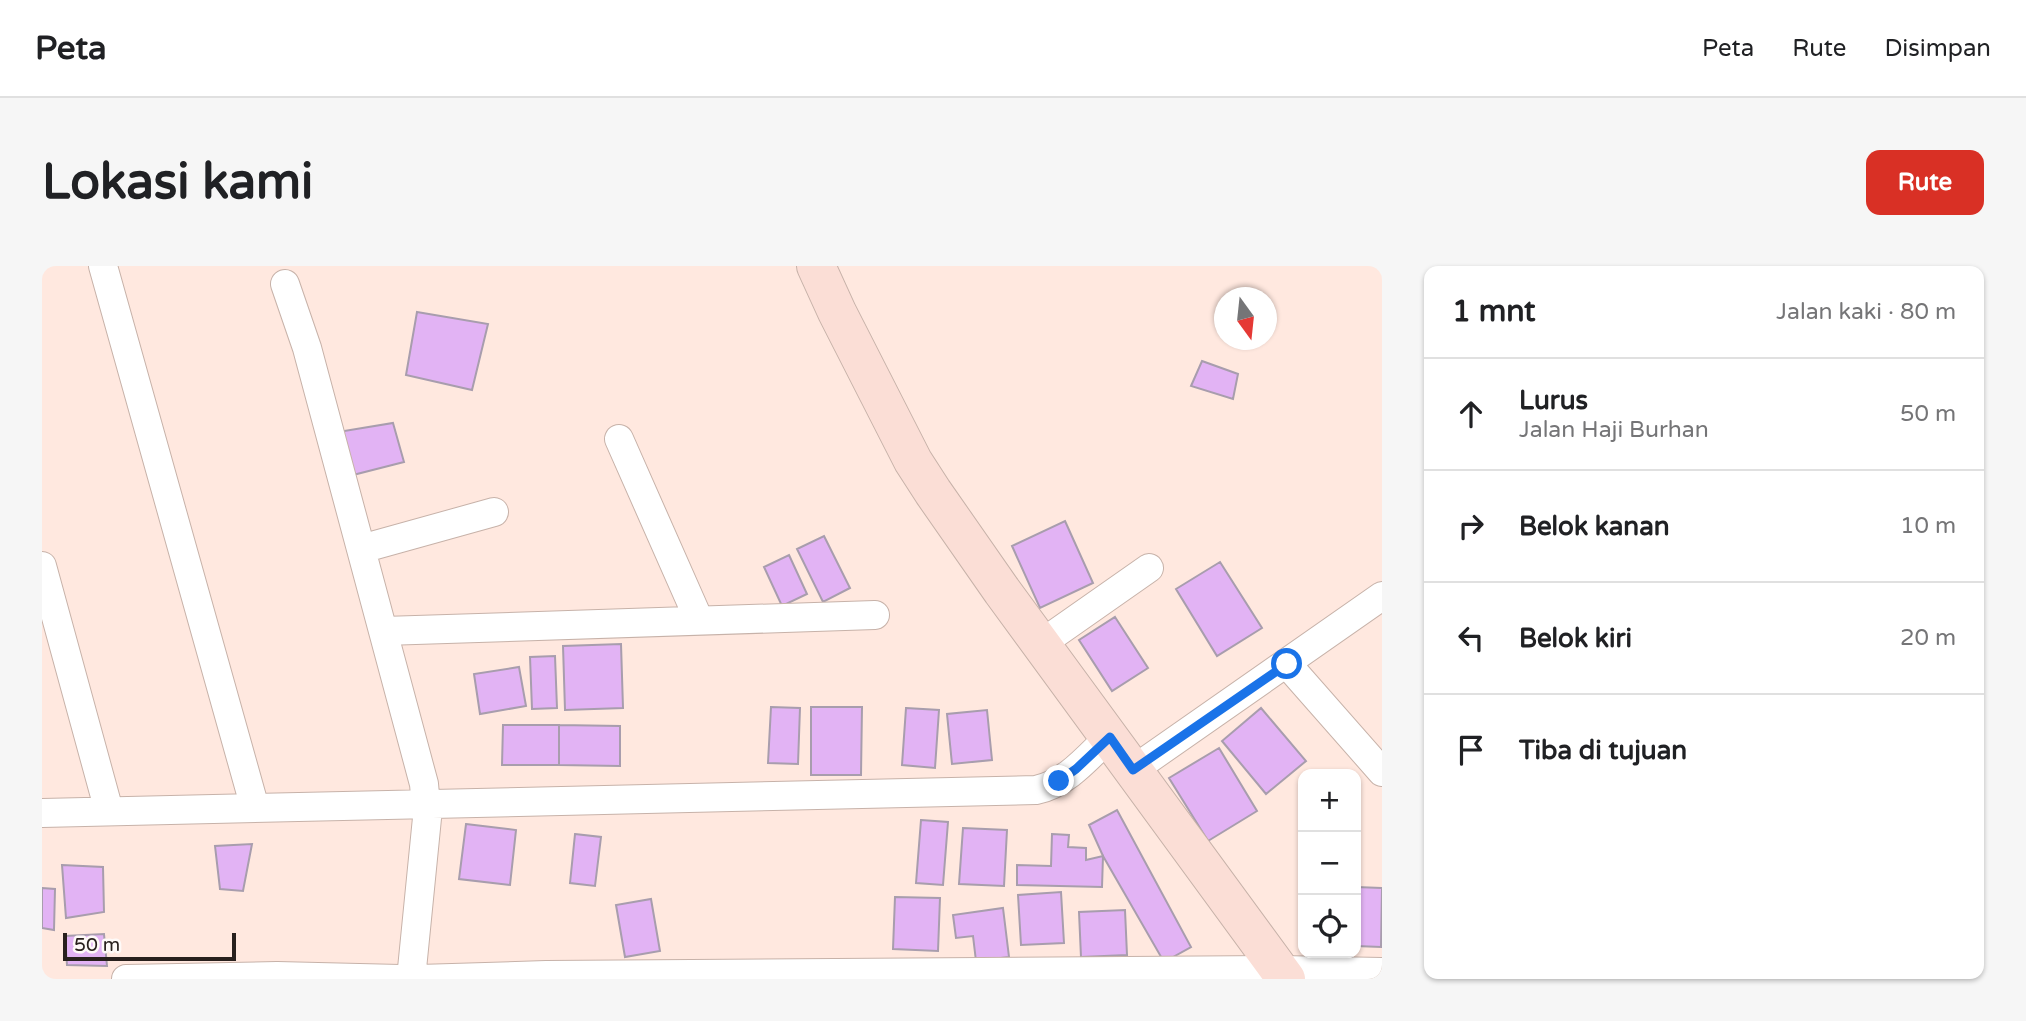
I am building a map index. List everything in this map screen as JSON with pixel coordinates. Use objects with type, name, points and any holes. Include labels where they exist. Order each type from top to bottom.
[{"type":"street","points":[[103,266],[255,808]]},
{"type":"street","points":[[816,266],[913,461],[1002,591],[1283,975]]},
{"type":"street","points":[[285,284],[307,348],[424,784],[427,818],[411,979]]},
{"type":"street","points":[[619,439],[699,620]]},
{"type":"street","points":[[361,549],[494,512]]},
{"type":"street","points":[[42,566],[109,811]]},
{"type":"street","points":[[1042,643],[1149,568]]},
{"type":"street","points":[[1133,770],[1382,596]]},
{"type":"street","points":[[384,631],[875,615]]},
{"type":"street","points":[[1287,664],[1382,772]]},
{"type":"street","points":[[42,813],[1037,790],[1049,787],[1068,775],[1110,737]]},
{"type":"street","points":[[419,979],[1283,975],[1382,972]]},
{"type":"street","points":[[126,979],[277,976],[400,979]]},
{"type":"building","points":[[417,312],[488,324],[472,390],[406,375]]},
{"type":"building","points":[[1202,361],[1238,374],[1233,399],[1191,386]]},
{"type":"building","points":[[393,423],[404,462],[353,475],[338,432]]},
{"type":"building","points":[[1065,521],[1093,583],[1040,608],[1012,546]]},
{"type":"building","points":[[824,536],[850,588],[823,602],[797,549]]},
{"type":"building","points":[[789,555],[807,594],[782,606],[764,567]]},
{"type":"building","points":[[1220,562],[1262,628],[1217,656],[1176,589]]},
{"type":"building","points":[[1115,617],[1148,668],[1112,691],[1079,640]]},
{"type":"building","points":[[621,644],[623,708],[565,710],[563,646]]},
{"type":"building","points":[[555,656],[557,708],[532,709],[530,657]]},
{"type":"building","points":[[519,667],[526,706],[480,714],[474,674]]},
{"type":"building","points":[[771,707],[800,708],[798,764],[768,763]]},
{"type":"building","points":[[811,707],[862,707],[861,775],[811,775]]},
{"type":"building","points":[[906,708],[939,710],[935,768],[902,765]]},
{"type":"building","points":[[1261,708],[1306,761],[1266,794],[1222,741]]},
{"type":"building","points":[[987,710],[992,760],[952,764],[947,714]]},
{"type":"building","points":[[503,725],[559,725],[559,765],[502,765]]},
{"type":"building","points":[[559,725],[620,726],[620,766],[559,765]]},
{"type":"building","points":[[1219,748],[1257,811],[1208,841],[1169,778]]},
{"type":"building","points":[[1117,810],[1191,947],[1164,962],[1103,856],[1089,825]]},
{"type":"building","points":[[921,820],[948,822],[943,885],[916,883]]},
{"type":"building","points":[[466,824],[516,830],[510,885],[459,879]]},
{"type":"building","points":[[963,828],[1007,830],[1004,886],[959,884]]},
{"type":"building","points":[[575,834],[601,837],[595,886],[570,883]]},
{"type":"building","points":[[1052,834],[1069,835],[1068,847],[1086,848],[1086,860],[1103,856],[1102,887],[1017,885],[1017,865],[1051,866]]},
{"type":"building","points":[[252,844],[243,891],[220,889],[215,846]]},
{"type":"building","points":[[62,865],[103,867],[104,912],[66,918]]},
{"type":"building","points":[[1361,887],[1382,888],[1381,947],[1361,946]]},
{"type":"building","points":[[42,888],[55,889],[54,930],[42,928]]},
{"type":"building","points":[[1061,892],[1064,943],[1021,945],[1018,895]]},
{"type":"building","points":[[895,897],[940,898],[938,951],[893,949]]},
{"type":"building","points":[[651,899],[660,951],[625,957],[616,905]]},
{"type":"building","points":[[1003,908],[1009,957],[976,961],[973,936],[956,938],[953,915]]},
{"type":"building","points":[[1125,910],[1127,955],[1081,957],[1079,912]]},
{"type":"building","points":[[104,934],[107,966],[67,965],[65,936]]},
{"type":"route","points":[[1059,781],[1110,737],[1133,770],[1287,664]]}]
